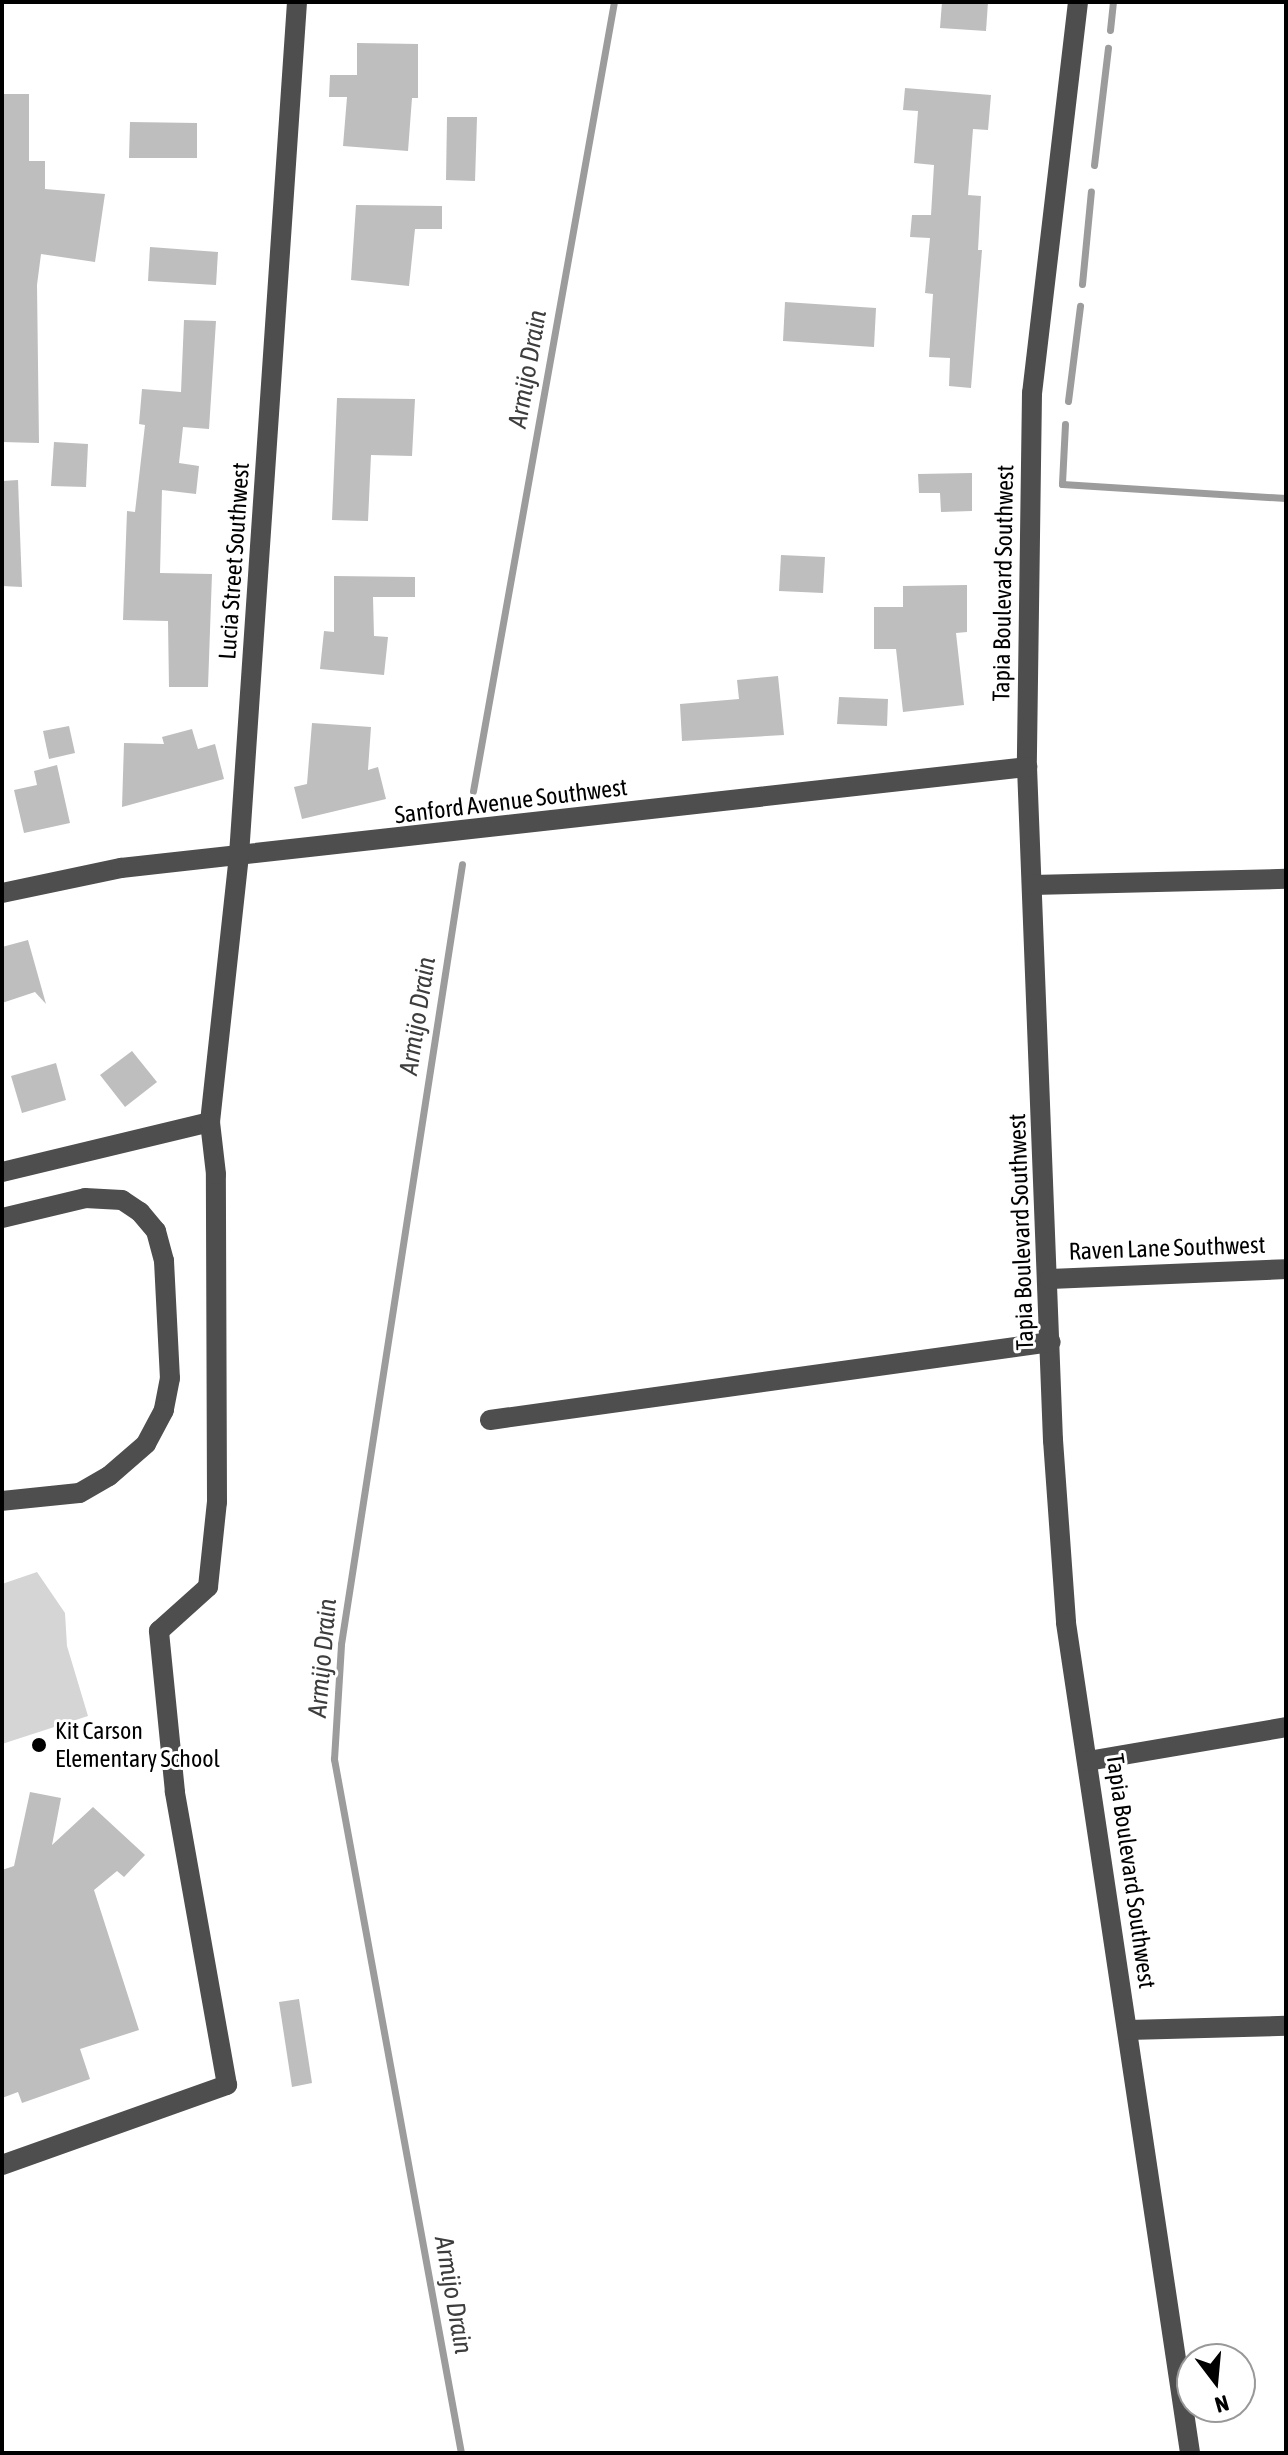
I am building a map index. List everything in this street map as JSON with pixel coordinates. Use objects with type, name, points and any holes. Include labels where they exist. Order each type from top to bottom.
[{"type":"street","name":"Lucia Street Southwest","points":[[2,2165],[227,2085],[178,1807],[159,1631],[208,1587],[214,1530],[216,1174],[210,1122],[239,855],[297,2]]},
{"type":"street","name":"Tapia Boulevard Southwest","points":[[1078,2],[1032,393],[1027,767],[1050,1279],[1057,1522],[1088,1761],[1190,2453]]},
{"type":"street","name":"Sanford Avenue Southwest","points":[[2,893],[121,868],[1027,767]]},
{"type":"street","points":[[1032,885],[1286,879]]},
{"type":"street","points":[[2,1172],[210,1122]]},
{"type":"street","points":[[2,1218],[85,1198],[122,1200],[140,1212],[156,1231],[164,1261],[170,1378],[164,1410],[146,1444],[109,1476],[79,1493],[2,1501]]},
{"type":"street","name":"Raven Lane Southwest","points":[[1050,1279],[1286,1269]]},
{"type":"street","points":[[490,1420],[1051,1342]]},
{"type":"street","points":[[1088,1761],[1286,1727]]},
{"type":"street","points":[[1128,2030],[1286,2026]]},
{"type":"shaded area","points":[[37,1572],[65,1613],[67,1646],[88,1716],[2,1744],[2,1584]]},
{"type":"building","points":[[942,2],[988,2],[986,31],[940,28]]},
{"type":"building","points":[[357,43],[418,44],[418,98],[412,98],[408,151],[343,146],[347,97],[329,97],[330,75],[357,75]]},
{"type":"building","points":[[905,88],[991,95],[988,130],[973,129],[968,195],[981,196],[978,250],[982,250],[971,388],[949,386],[950,358],[929,357],[933,294],[925,293],[930,238],[910,237],[912,215],[931,215],[934,165],[914,163],[918,111],[903,110]]},
{"type":"building","points":[[2,94],[29,94],[29,161],[45,161],[45,189],[105,194],[95,262],[41,254],[37,285],[39,443],[2,442]]},
{"type":"building","points":[[447,117],[477,117],[475,181],[446,180]]},
{"type":"building","points":[[130,122],[197,123],[197,158],[129,158]]},
{"type":"building","points":[[356,205],[442,206],[442,229],[415,229],[409,286],[351,280]]},
{"type":"building","points":[[150,247],[218,252],[216,285],[148,281]]},
{"type":"building","points":[[785,302],[876,308],[874,347],[783,341]]},
{"type":"building","points":[[184,320],[216,321],[209,429],[183,427],[179,463],[199,466],[196,494],[162,490],[160,573],[212,574],[208,687],[169,687],[168,621],[123,620],[127,511],[135,512],[145,425],[139,424],[142,389],[181,392]]},
{"type":"building","points":[[337,398],[415,399],[412,456],[371,455],[368,521],[332,520]]},
{"type":"building","points":[[54,442],[88,444],[86,487],[51,486]]},
{"type":"building","points":[[972,473],[972,511],[941,512],[940,493],[919,493],[918,474]]},
{"type":"building","points":[[18,480],[22,587],[2,586],[2,481]]},
{"type":"building","points":[[781,555],[825,557],[823,593],[779,591]]},
{"type":"building","points":[[334,576],[415,577],[415,597],[373,597],[374,636],[388,637],[384,675],[320,669],[324,631],[334,632]]},
{"type":"building","points":[[967,585],[967,632],[956,633],[964,705],[903,712],[896,649],[874,649],[874,607],[903,607],[903,586]]},
{"type":"building","points":[[778,676],[784,735],[682,741],[680,704],[739,699],[737,680]]},
{"type":"building","points":[[839,697],[888,699],[887,726],[837,724]]},
{"type":"building","points":[[312,723],[371,727],[368,770],[378,767],[386,799],[302,819],[294,787],[307,784]]},
{"type":"building","points":[[69,726],[75,753],[49,759],[43,731]]},
{"type":"building","points":[[192,729],[198,749],[215,744],[224,779],[122,807],[124,743],[164,744],[162,737]]},
{"type":"building","points":[[57,765],[70,823],[24,833],[14,790],[37,785],[34,771]]},
{"type":"building","points":[[28,940],[46,1004],[35,992],[2,1003],[2,947]]},
{"type":"building","points":[[132,1051],[157,1082],[125,1107],[100,1075]]},
{"type":"building","points":[[56,1063],[66,1100],[22,1113],[11,1076]]},
{"type":"building","points":[[30,1792],[61,1798],[52,1845],[93,1807],[145,1855],[124,1877],[117,1871],[94,1890],[139,2030],[80,2049],[90,2079],[22,2103],[18,2092],[2,2098],[2,1870],[14,1866]]},
{"type":"building","points":[[299,1999],[312,2083],[292,2087],[279,2002]]},
{"type":"waterway","name":"Armijo Drain","points":[[473,791],[614,2]]},
{"type":"waterway","points":[[1110,30],[1113,2]]},
{"type":"waterway","points":[[1094,165],[1108,48]]},
{"type":"waterway","points":[[1082,284],[1091,191]]},
{"type":"waterway","points":[[1068,401],[1080,306]]},
{"type":"waterway","points":[[1065,424],[1062,484],[1286,498]]},
{"type":"waterway","name":"Armijo Drain","points":[[461,2453],[334,1759],[341,1644],[462,864]]},
{"type":"place","name":"Kit Carson Elementary School","points":[[39,1745]]}]
